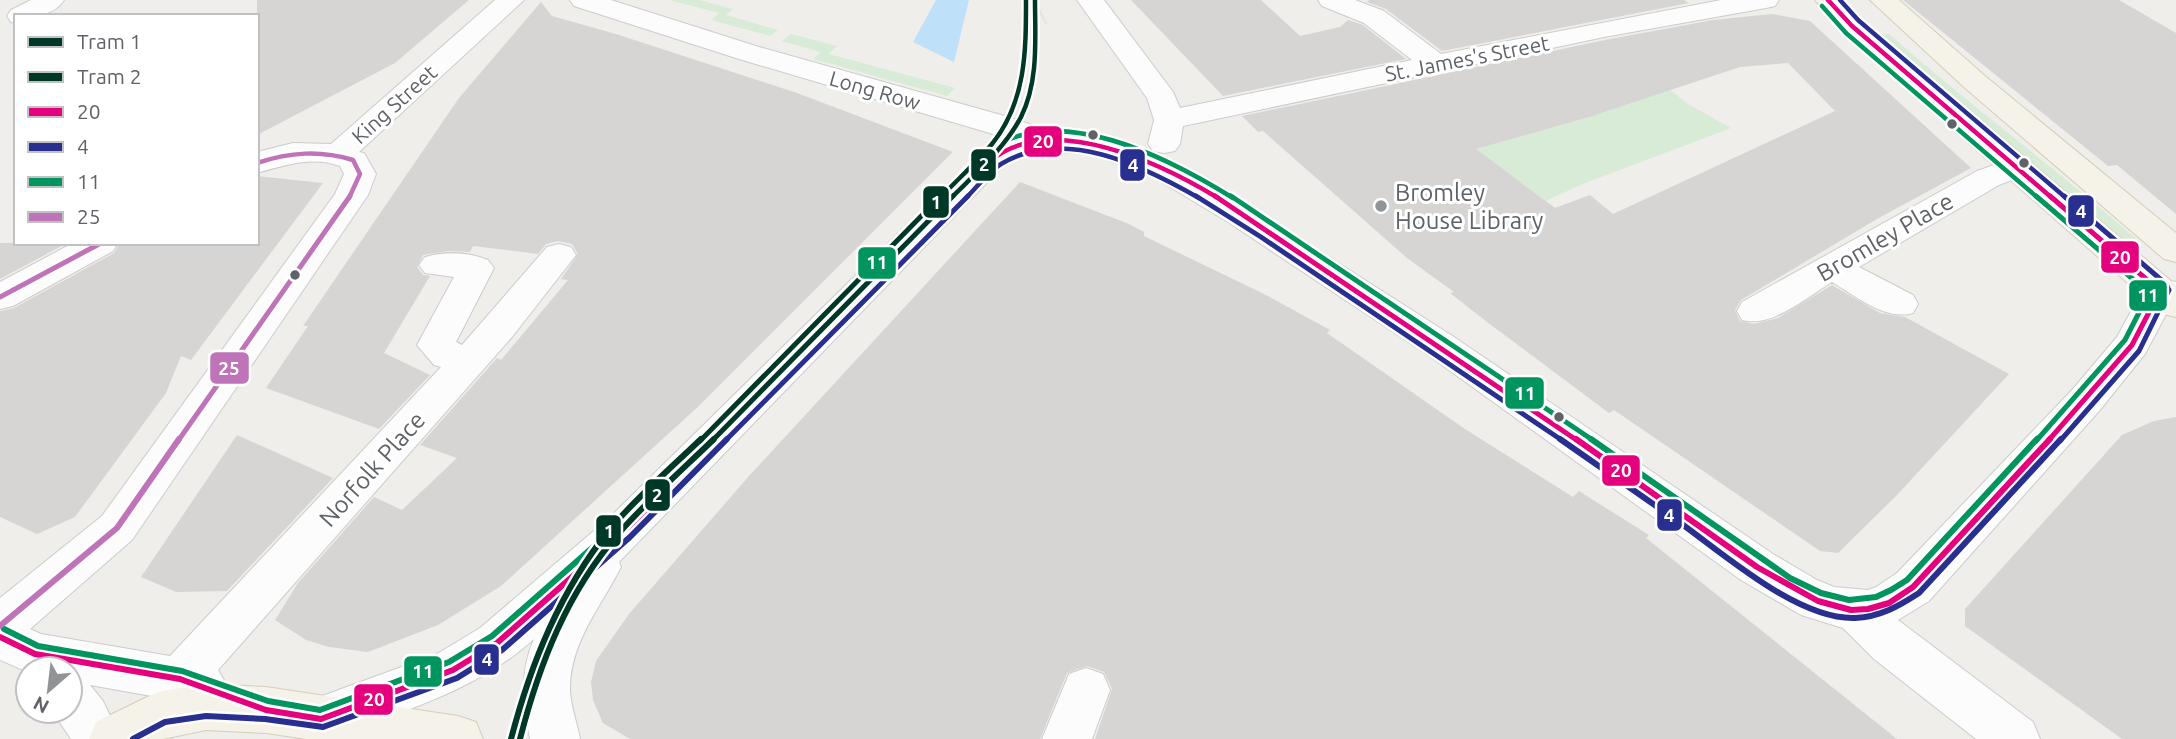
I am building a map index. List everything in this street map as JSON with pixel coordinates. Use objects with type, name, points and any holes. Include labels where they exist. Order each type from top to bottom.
[{"type":"main road","points":[[1828,0],[1852,26],[2127,262]]},
{"type":"main road","points":[[1883,0],[1975,82],[2176,251]]},
{"type":"main road","points":[[114,739],[162,714],[206,707],[266,710],[458,739]]},
{"type":"street","points":[[26,14],[51,0]]},
{"type":"street","points":[[42,14],[66,0]]},
{"type":"street","name":"King Street","points":[[259,162],[287,154],[311,151],[338,154],[510,0]]},
{"type":"street","name":"Long Row","points":[[583,0],[772,60],[995,142]]},
{"type":"street","points":[[1090,0],[1163,98],[1169,120],[1164,142],[1166,171]]},
{"type":"street","points":[[1331,0],[1374,17],[1435,65]]},
{"type":"street","name":"St. James's Street","points":[[1169,120],[1522,47],[1704,5],[1766,0]]},
{"type":"street","points":[[321,719],[453,670],[497,643],[624,531],[995,142],[1007,149],[1037,142],[1098,145],[1166,171],[1251,222],[1441,346],[1757,566],[1808,599],[1833,607],[1866,610],[1886,605],[1913,587],[2086,400],[2132,345],[2172,290],[2127,262]]},
{"type":"street","points":[[266,710],[180,679],[20,646],[117,528],[351,195],[360,174],[353,160],[338,154]]},
{"type":"street","name":"Bromley Place","points":[[1755,311],[1987,178],[2017,167]]},
{"type":"street","points":[[0,297],[97,245]]},
{"type":"street","name":"Norfolk Place","points":[[180,679],[470,360],[559,255]]},
{"type":"street","points":[[437,265],[468,265],[476,268],[436,345],[447,355],[470,360]]},
{"type":"street","points":[[1832,267],[1900,304]]},
{"type":"street","points":[[555,739],[546,691],[548,665],[593,575],[624,531]]},
{"type":"street","points":[[1854,609],[1891,644],[2015,739]]},
{"type":"street","points":[[1067,739],[1086,690]]},
{"type":"street","points":[[84,714],[96,739]]},
{"type":"green space","points":[[669,0],[699,0],[733,9],[726,15],[778,30],[770,36],[711,20],[719,13]]},
{"type":"green space","points":[[791,34],[837,46],[829,54],[955,88],[947,96],[813,59],[821,52],[782,41]]},
{"type":"green space","points":[[1889,34],[2141,243],[2121,245],[1876,35]]},
{"type":"green space","points":[[1670,90],[1688,104],[1731,128],[1580,185],[1546,201],[1522,183],[1446,158]]},
{"type":"water","points":[[936,0],[969,0],[954,62],[913,42]]},
{"type":"building","points":[[257,0],[469,0],[395,63],[259,134]]},
{"type":"building","points":[[1131,0],[1261,0],[1300,36],[1340,27],[1348,20],[1363,25],[1406,59],[1223,96]]},
{"type":"building","points":[[1684,0],[1689,3],[1442,51],[1386,9],[1367,2]]},
{"type":"building","points":[[1903,0],[2119,0],[2176,33],[2176,214],[2117,165],[2108,166]]},
{"type":"building","points":[[541,2],[552,16],[797,93],[953,152],[700,405],[501,586],[438,625],[368,652],[329,647],[306,640],[275,620],[298,583],[374,497],[402,510],[457,458],[420,445],[497,358],[501,360],[568,280],[561,279],[578,254],[572,244],[558,241],[546,244],[538,254],[473,246],[470,252],[449,251],[423,255],[417,267],[423,275],[430,276],[384,353],[430,375],[379,429],[266,388],[308,326],[303,326],[459,98]]},
{"type":"building","points":[[1772,14],[1810,21],[1971,168],[1877,219],[1741,300],[1735,310],[1740,321],[1754,324],[1778,318],[1832,285],[1880,313],[1905,317],[2009,374],[1897,495],[1838,553],[1820,551],[1614,410],[1609,413],[1450,293],[1454,292],[1407,258],[1263,131],[1258,132],[1242,116],[1713,20]],"holes":[[[1788,63],[1835,111],[1613,214],[1590,195],[1555,208],[1476,149],[1589,117],[1740,67]]]},
{"type":"building","points":[[259,176],[323,183],[191,360],[181,356],[166,393],[75,517],[37,534],[0,517],[0,311],[14,308],[114,253],[119,245],[259,245]]},
{"type":"building","points":[[1020,182],[1129,224],[1144,232],[1144,236],[1264,294],[1330,330],[1327,333],[1465,429],[1573,497],[1579,491],[1649,535],[1646,538],[1897,739],[1095,739],[1112,689],[1104,672],[1087,666],[1067,673],[1040,739],[630,739],[603,723],[593,700],[591,682],[596,661],[629,614],[749,476]]},
{"type":"building","points":[[0,243],[63,245],[0,279]]},
{"type":"building","points":[[2176,417],[2176,739],[2122,739],[1965,626],[1965,609],[2122,435],[2154,421]]},
{"type":"building","points":[[237,435],[333,478],[227,591],[176,592],[141,577]]},
{"type":"tram line","name":"1","points":[[511,739],[526,682],[548,628],[577,576],[611,528],[798,344],[993,143],[1020,90],[1025,59],[1026,0]]},
{"type":"tram line","points":[[1034,0],[1046,23]]},
{"type":"tram line","name":"2","points":[[520,739],[534,685],[556,631],[584,581],[618,534],[804,350],[1000,148],[1014,128],[1022,115],[1031,87],[1035,0]]},
{"type":"transit line","name":"20","points":[[0,637],[35,654],[180,679],[266,710],[321,719],[453,670],[497,643],[624,531],[992,159],[1023,145],[1057,141],[1091,144],[1124,153],[1207,191],[1494,383],[1757,567],[1802,594],[1834,607],[1851,610],[1885,605],[1913,587],[2086,400],[2132,345],[2160,291],[1852,26],[1828,0]]},
{"type":"transit line","name":"4","points":[[133,739],[165,722],[206,716],[265,719],[323,727],[457,678],[502,650],[630,537],[998,166],[1012,158],[1044,150],[1077,150],[1110,157],[1153,174],[1208,203],[1443,359],[1752,574],[1794,600],[1834,616],[1854,618],[1874,616],[1896,608],[1919,593],[2092,406],[2139,351],[2169,290],[2166,284],[1858,20],[1840,0]]},
{"type":"transit line","name":"11","points":[[4,629],[38,646],[182,671],[268,701],[320,710],[449,662],[492,636],[618,525],[986,152],[1020,137],[1056,132],[1093,135],[1129,145],[1156,155],[1207,182],[1504,379],[1790,578],[1835,598],[1862,600],[1876,597],[1907,580],[2079,394],[2125,340],[2149,293],[1846,33],[1822,6]]},
{"type":"transit line","name":"25","points":[[0,626],[117,528],[351,195],[360,174],[353,160],[329,154],[305,152],[259,162]]},
{"type":"transit line","name":"25","points":[[0,297],[97,245]]},
{"type":"place","name":"Bromley House Library","points":[[1381,206]]}]
